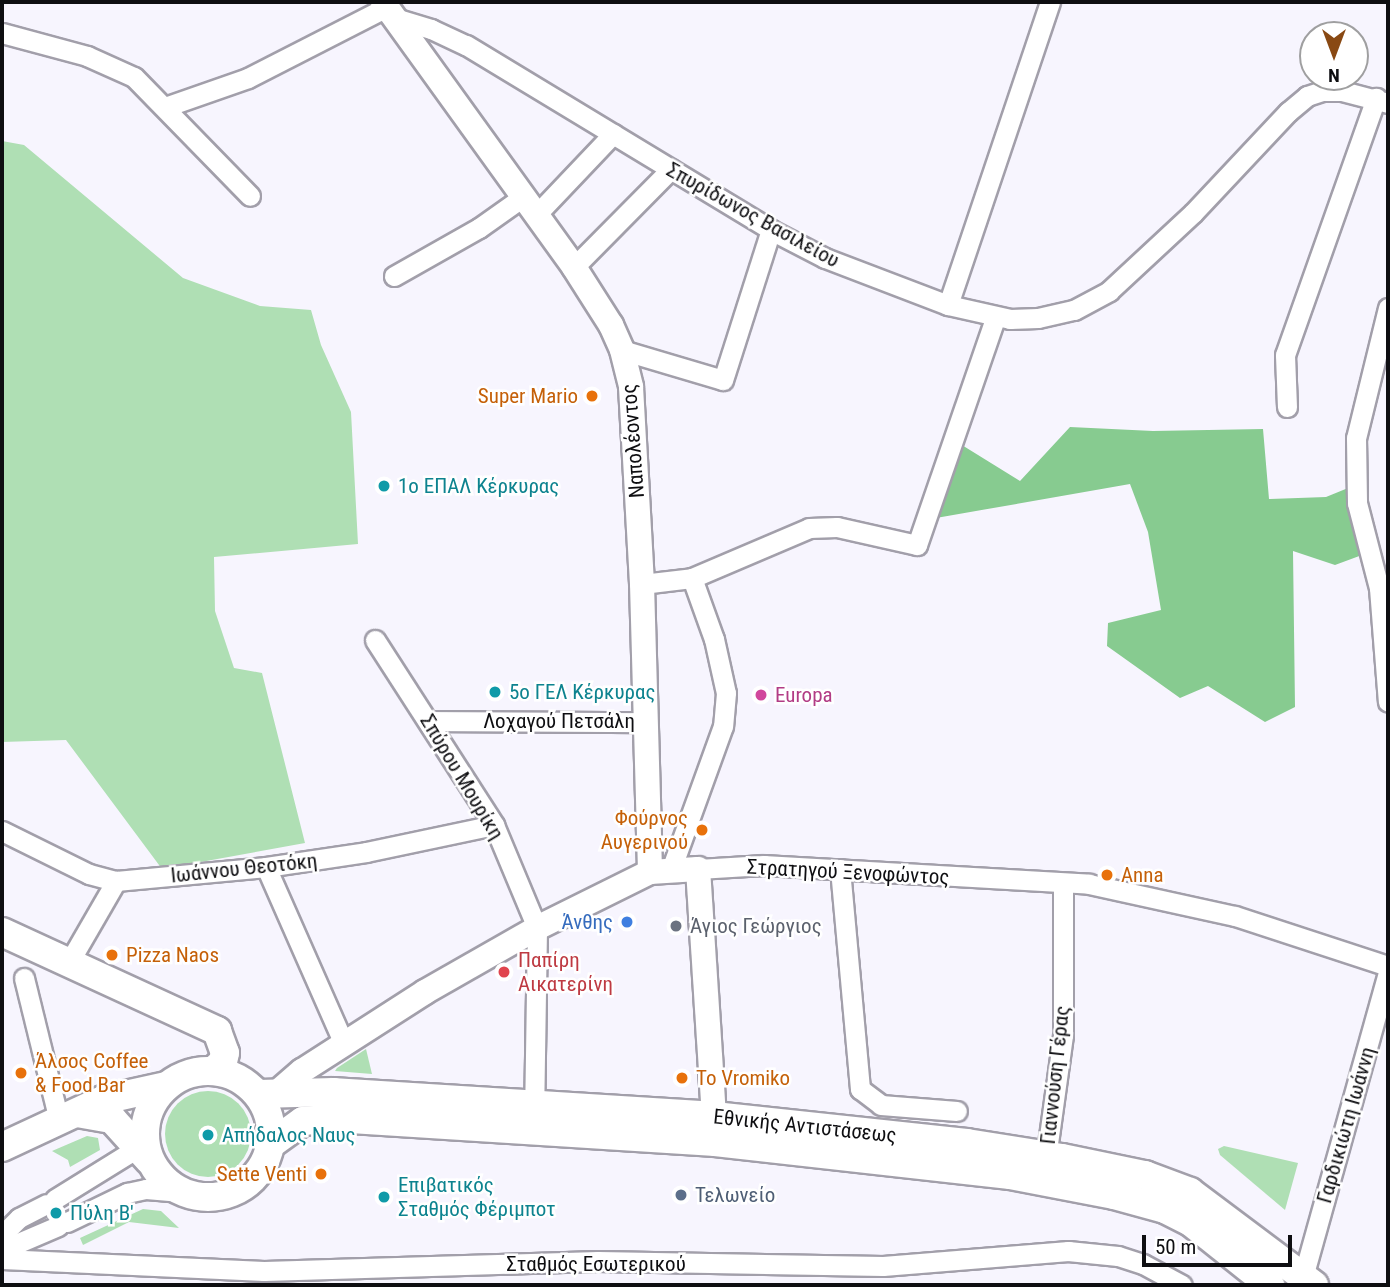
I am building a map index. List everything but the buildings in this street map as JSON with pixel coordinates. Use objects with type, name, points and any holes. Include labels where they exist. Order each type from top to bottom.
[{"type":"main road","points":[[2,932],[217,1031],[225,1053],[223,1062],[214,1070]]},
{"type":"main road","points":[[2,1147],[116,1096],[166,1086],[183,1076],[214,1070],[238,1077],[267,1095],[271,1144]]},
{"type":"main road","points":[[145,1155],[145,1125],[151,1106],[166,1086]]},
{"type":"main road","name":"Εθνικής Αντιστάσεως","points":[[267,1095],[334,1093],[534,1104],[715,1129],[879,1146],[1044,1168],[1145,1175],[1177,1186],[1206,1203],[1270,1274],[1308,1281]]},
{"type":"main road","points":[[68,1116],[112,1119],[163,1178],[184,1192]]},
{"type":"main road","name":"Εθνικής Αντιστάσεως","points":[[184,1192],[215,1196],[242,1187],[262,1168],[271,1144],[303,1121],[318,1118],[534,1132],[715,1129]]},
{"type":"street","points":[[948,305],[1050,2]]},
{"type":"street","points":[[165,107],[248,78],[392,7]]},
{"type":"street","name":"Σπυρίδωνος Βασιλείου","points":[[392,7],[454,39],[771,230],[847,268],[948,305],[995,317],[1022,319],[1055,315],[1087,305],[1109,291],[1193,214],[1307,96],[1322,91],[1342,91],[1382,100]]},
{"type":"street","name":"Ναπολέοντος","points":[[392,7],[575,267],[611,325],[622,350],[631,387],[642,584],[646,722],[660,871]]},
{"type":"street","points":[[2,33],[66,49],[120,69],[146,87],[250,196]]},
{"type":"street","points":[[1287,407],[1285,355],[1382,100]]},
{"type":"street","points":[[394,276],[479,228],[530,205],[613,134]]},
{"type":"street","points":[[575,267],[670,169]]},
{"type":"street","points":[[622,350],[723,380],[771,230]]},
{"type":"street","points":[[1388,308],[1356,438],[1357,503],[1379,588],[1388,702]]},
{"type":"street","points":[[642,584],[692,578],[809,528],[837,527],[916,545],[995,317]]},
{"type":"street","points":[[660,871],[726,712],[719,656],[692,578]]},
{"type":"street","name":"Σπύρου Μουρίκη","points":[[375,640],[430,721],[494,825],[537,928],[534,1132]]},
{"type":"street","name":"Λοχαγού Πετσάλη","points":[[430,721],[646,722]]},
{"type":"street","name":"Ιωάννου Θεοτόκη","points":[[2,831],[89,874],[116,881],[266,867],[401,847],[494,825]]},
{"type":"street","name":"Στρατηγού Ξενοφώντος","points":[[267,1095],[425,992],[537,928],[660,871],[764,864],[1089,884],[1235,916],[1388,966]]},
{"type":"street","points":[[266,867],[344,1044]]},
{"type":"street","points":[[698,869],[715,1129]]},
{"type":"street","points":[[840,869],[860,1089],[881,1105],[957,1111]]},
{"type":"street","points":[[68,964],[116,881]]},
{"type":"street","name":"Γιαννούση Γέρας","points":[[1044,1168],[1063,1035],[1063,884]]},
{"type":"street","name":"Γαρδικιώτη Ιωάννη","points":[[1308,1281],[1388,972]]},
{"type":"street","points":[[24,978],[68,1116]]},
{"type":"street","points":[[879,1146],[881,1105]]},
{"type":"street","points":[[2,1235],[19,1218],[145,1155]]},
{"type":"street","points":[[2,1250],[136,1191],[157,1189],[184,1192]]},
{"type":"street","name":"Σταθμός Εσωτερικού","points":[[2,1259],[264,1271],[598,1261],[883,1266],[1068,1251],[1118,1256],[1143,1264],[1182,1285]]},
{"type":"green space","points":[[2,141],[24,145],[183,278],[260,306],[311,310],[321,345],[351,412],[358,544],[214,557],[215,611],[234,668],[262,673],[305,843],[162,869],[66,740],[2,742]]},
{"type":"green space","points":[[1070,427],[1153,431],[1263,429],[1269,499],[1326,497],[1353,486],[1362,555],[1335,565],[1293,551],[1295,707],[1265,722],[1208,686],[1180,698],[1107,646],[1108,623],[1161,610],[1148,532],[1130,484],[936,518],[957,442],[1020,481]]},
{"type":"green space","points":[[366,1049],[372,1074],[335,1071],[337,1068]]},
{"type":"green space","points":[[208,1091],[232,1098],[244,1110],[251,1134],[244,1158],[232,1170],[208,1177],[184,1170],[172,1158],[165,1134],[172,1110],[184,1098]]},
{"type":"green space","points":[[87,1136],[98,1138],[100,1150],[70,1167],[68,1160],[52,1151]]},
{"type":"green space","points":[[1224,1146],[1298,1163],[1285,1210],[1220,1155],[1218,1149]]},
{"type":"green space","points":[[143,1209],[161,1211],[179,1228],[129,1222],[83,1245],[80,1238]]},
{"type":"place","name":"Super Mario","points":[[592,396]]},
{"type":"place","name":"1ο ΕΠΑΛ Κέρκυρας","points":[[384,486]]},
{"type":"place","name":"5ο ΓΕΛ Κέρκυρας","points":[[495,692]]},
{"type":"place","name":"Europa","points":[[761,695]]},
{"type":"place","name":"Φούρνος Αυγερινού","points":[[702,830]]},
{"type":"place","name":"Anna","points":[[1107,875]]},
{"type":"place","name":"Άνθης","points":[[627,922]]},
{"type":"place","name":"Άγιος Γεώργιος","points":[[676,926]]},
{"type":"place","name":"Pizza Naos","points":[[112,955]]},
{"type":"place","name":"Παπίρη Αικατερίνη","points":[[504,972]]},
{"type":"place","name":"Άλσος Coffee & Food Bar","points":[[21,1073]]},
{"type":"place","name":"To Vromiko","points":[[682,1078]]},
{"type":"place","name":"Απήδαλος Ναυς","points":[[208,1135]]},
{"type":"place","name":"Sette Venti","points":[[321,1174]]},
{"type":"place","name":"Τελωνείο","points":[[681,1195]]},
{"type":"place","name":"Επιβατικός Σταθμός Φέριμποτ","points":[[384,1197]]},
{"type":"place","name":"Πύλη Β'","points":[[56,1213]]}]
